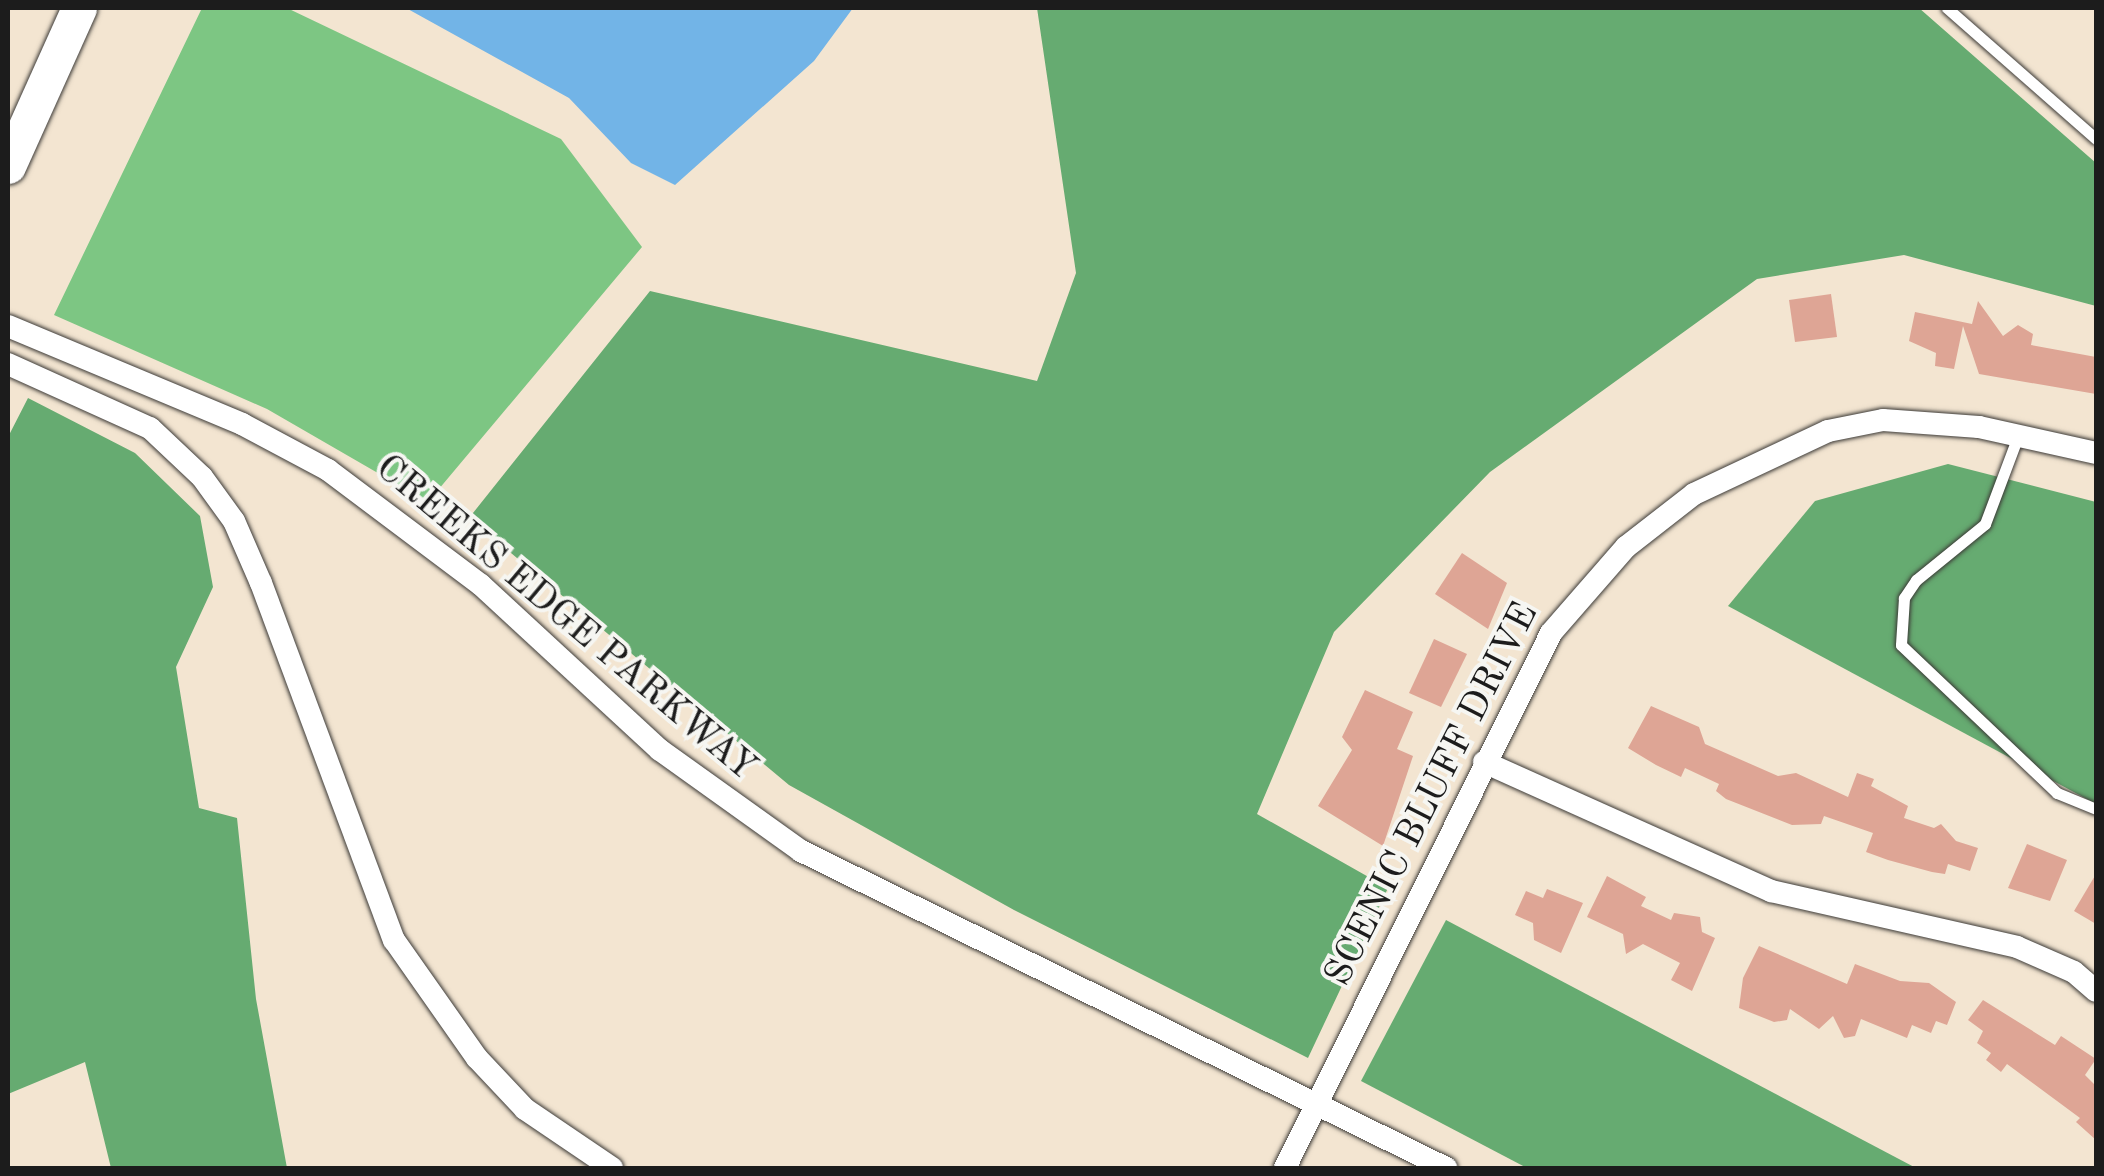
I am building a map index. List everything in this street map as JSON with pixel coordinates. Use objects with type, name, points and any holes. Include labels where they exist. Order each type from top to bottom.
[{"type":"main road","points":[[8,166],[80,8]]},
{"type":"street","name":"CREEKS EDGE PARKWAY","points":[[8,326],[242,424],[328,470],[481,585],[660,750],[801,851],[1446,1168]]},
{"type":"street","points":[[8,364],[150,428],[234,520],[394,940],[431,998],[513,1096],[612,1168]]},
{"type":"street","name":"SCENIC BLUFF DRIVE","points":[[1286,1168],[1484,762],[1551,633],[1584,588],[1694,494],[1811,438],[1883,420],[2018,436],[2096,452]]},
{"type":"street","points":[[1484,762],[1770,891],[2017,947],[2074,972],[2096,991]]},
{"type":"lane","points":[[1946,8],[2096,140]]},
{"type":"lane","points":[[2018,436],[1985,524],[1916,580],[1904,598],[1901,645],[2056,793],[2096,809]]},
{"type":"green space","points":[[202,8],[287,8],[561,139],[642,247],[428,502],[267,409],[54,315]]},
{"type":"green space","points":[[1037,8],[1919,8],[2096,163],[2096,306],[1904,255],[1757,279],[1490,472],[1334,632],[1257,814],[1388,888],[1308,1058],[1014,910],[789,785],[469,518],[650,291],[1037,381],[1076,273]]},
{"type":"green space","points":[[28,398],[135,453],[200,516],[213,587],[176,667],[199,808],[237,818],[256,999],[287,1168],[111,1168],[85,1062],[8,1094],[8,437]]},
{"type":"green space","points":[[1948,464],[2096,502],[2096,804],[1728,606],[1815,501]]},
{"type":"green space","points":[[1446,920],[1916,1168],[1527,1168],[1361,1081]]},
{"type":"water","points":[[406,8],[853,8],[814,61],[675,185],[631,163],[569,98]]},
{"type":"building","points":[[1831,294],[1837,337],[1795,342],[1789,300]]},
{"type":"building","points":[[1978,301],[2003,336],[2018,325],[2033,334],[2031,345],[2096,357],[2096,394],[1979,374],[1963,326],[1954,369],[1935,366],[1936,353],[1909,341],[1915,312],[1972,324]]},
{"type":"building","points":[[1462,553],[1507,583],[1488,629],[1435,594]]},
{"type":"building","points":[[1434,639],[1467,654],[1441,707],[1409,693]]},
{"type":"building","points":[[1365,690],[1413,712],[1397,749],[1413,756],[1383,846],[1318,806],[1352,750],[1342,737]]},
{"type":"building","points":[[1651,706],[1699,727],[1705,744],[1778,776],[1796,773],[1848,797],[1857,773],[1874,779],[1871,786],[1908,806],[1904,818],[1934,828],[1941,824],[1956,841],[1978,848],[1970,871],[1948,864],[1945,874],[1888,860],[1866,852],[1873,833],[1824,816],[1821,824],[1792,825],[1726,799],[1716,791],[1719,784],[1685,768],[1681,777],[1656,765],[1628,748]]},
{"type":"building","points":[[2027,844],[2067,860],[2050,901],[2008,888]]},
{"type":"building","points":[[2096,874],[2096,924],[2074,911]]},
{"type":"building","points":[[1607,876],[1646,897],[1641,906],[1671,920],[1674,913],[1700,917],[1702,932],[1715,938],[1692,991],[1671,980],[1680,963],[1643,944],[1626,954],[1623,934],[1587,917]]},
{"type":"building","points":[[1547,889],[1583,903],[1561,953],[1534,940],[1533,923],[1515,915],[1526,891],[1543,898]]},
{"type":"building","points":[[1759,946],[1847,984],[1855,964],[1900,981],[1929,983],[1956,1002],[1947,1025],[1936,1021],[1931,1033],[1912,1025],[1907,1038],[1861,1019],[1855,1036],[1844,1038],[1833,1016],[1819,1029],[1790,1009],[1787,1020],[1774,1022],[1739,1008],[1743,978]]},
{"type":"building","points":[[1983,1000],[2055,1045],[2061,1036],[2096,1059],[2085,1075],[2096,1086],[2096,1140],[2076,1122],[2080,1118],[2007,1064],[2001,1072],[1986,1060],[1991,1053],[1977,1043],[1983,1031],[1968,1020]]}]
